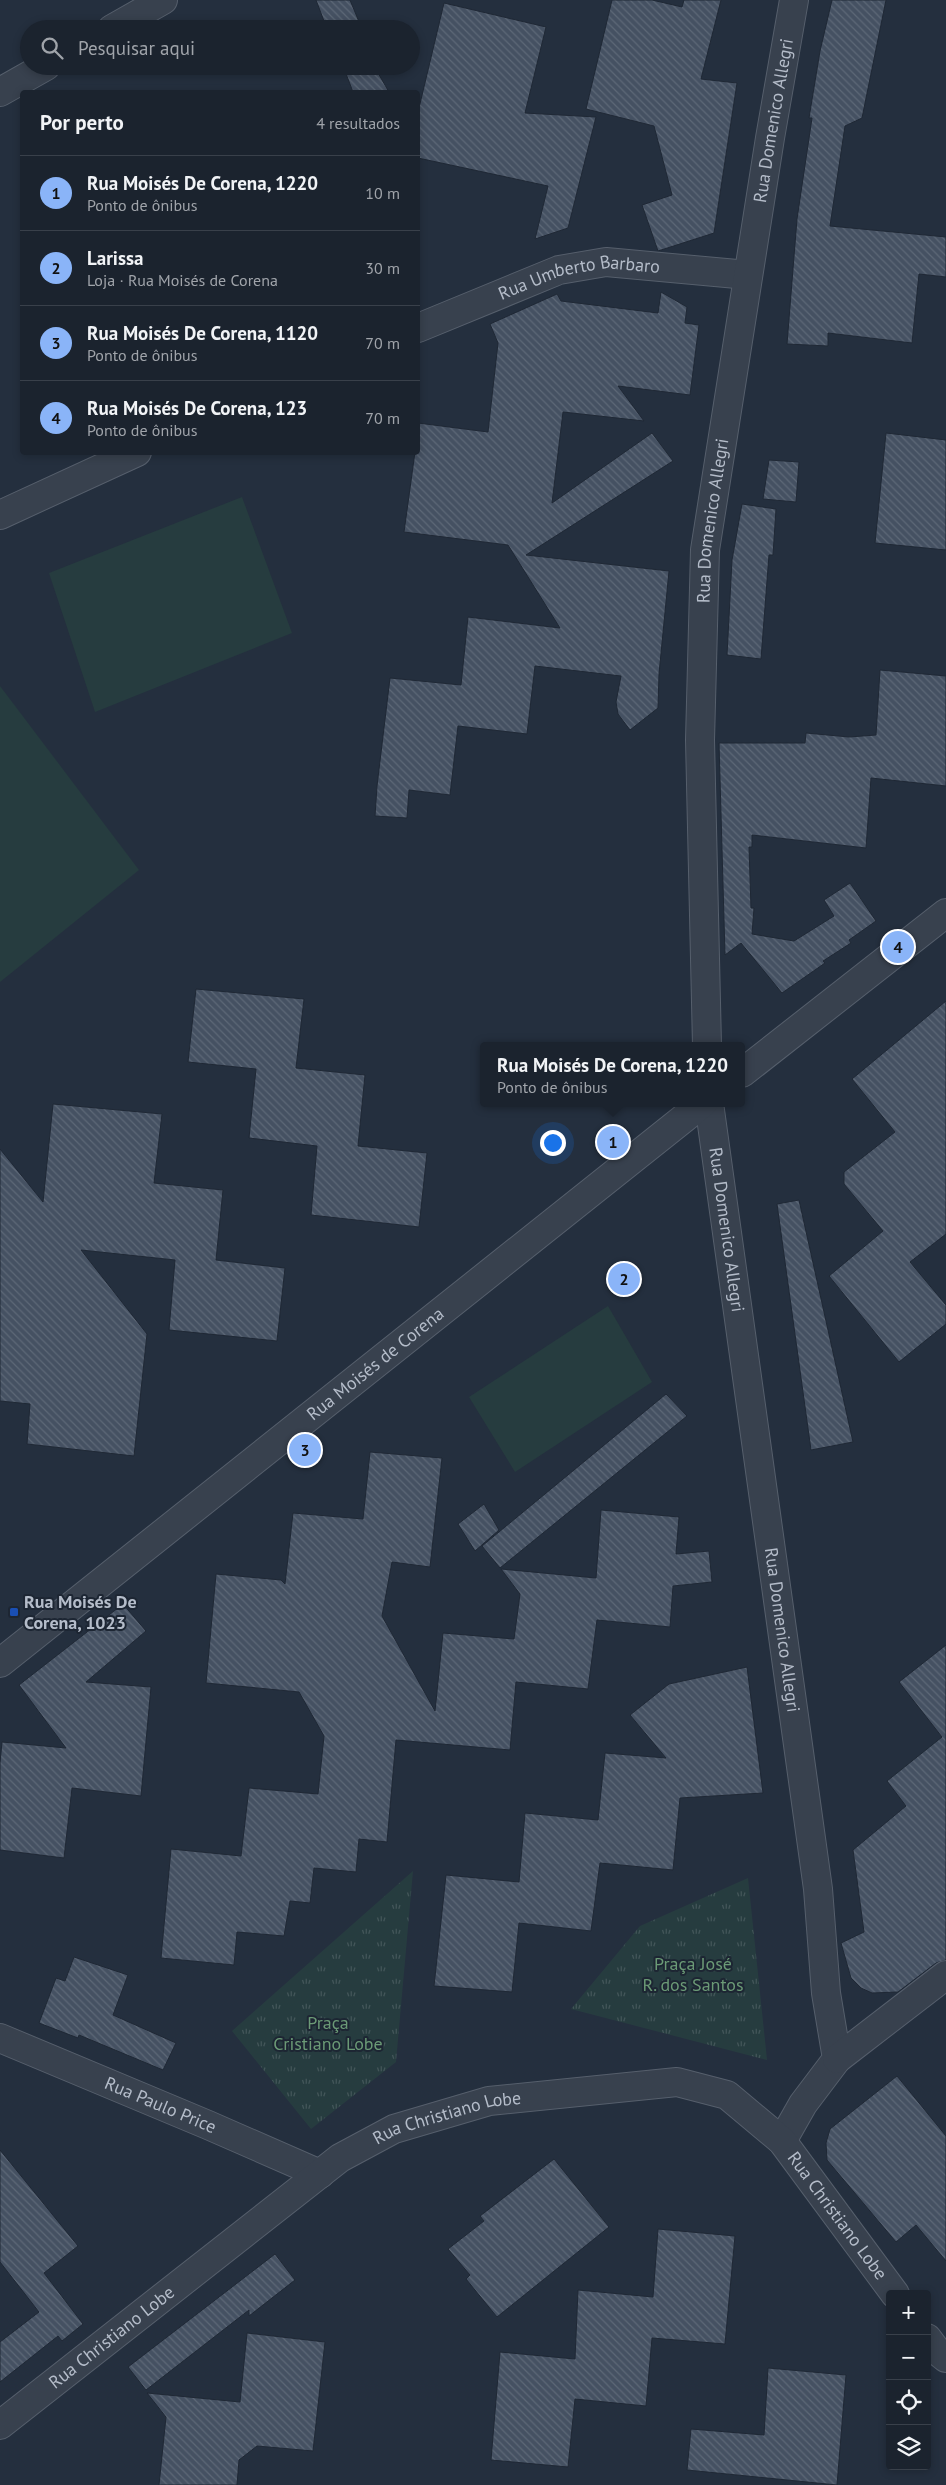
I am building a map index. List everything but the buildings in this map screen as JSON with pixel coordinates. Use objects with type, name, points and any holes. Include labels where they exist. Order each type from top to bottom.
[{"type":"street","points":[[128,20],[163,0]]},
{"type":"street","name":"Rua Domenico Allegri","points":[[707,1042],[700,740],[705,550],[794,0]]},
{"type":"street","points":[[0,92],[30,75]]},
{"type":"street","name":"Rua Umberto Barbaro","points":[[420,327],[559,270],[606,262],[748,275]]},
{"type":"street","points":[[0,515],[130,455]]},
{"type":"street","points":[[745,1071],[946,913]]},
{"type":"street","name":"Rua Moisés de Corena","points":[[0,1663],[699,1107]]},
{"type":"street","name":"Rua Domenico Allegri","points":[[710,1107],[818,1889],[826,1993],[837,2059]]},
{"type":"street","points":[[782,2141],[802,2104],[837,2059],[946,1975]]},
{"type":"street","name":"Rua Paulo Price","points":[[0,2038],[320,2174]]},
{"type":"street","name":"Rua Christiano Lobe","points":[[0,2425],[340,2158],[394,2130],[489,2101],[677,2082],[727,2095],[782,2141],[891,2290]]},
{"type":"street","points":[[931,2342],[946,2358]]},
{"type":"green space","points":[[242,497],[292,633],[95,712],[49,573]]},
{"type":"green space","points":[[0,686],[139,870],[0,982]]},
{"type":"green space","points":[[608,1306],[652,1382],[515,1472],[469,1397]]},
{"type":"green space","name":"Praça Cristiano Lobe","points":[[413,1871],[396,2062],[311,2129],[232,2031]]},
{"type":"green space","name":"Praça José R. dos Santos","points":[[748,1878],[767,2060],[571,2009],[640,1926]]},
{"type":"place","name":"Rua Moisés De Corena, 123","points":[[898,947]]},
{"type":"place","name":"Rua Moisés De Corena, 1220","points":[[613,1142]]},
{"type":"place","name":"Larissa","points":[[624,1279]]},
{"type":"place","name":"Rua Moisés De Corena, 1120","points":[[305,1450]]},
{"type":"place","name":"Rua Moisés De Corena, 1023","points":[[14,1612]]}]
